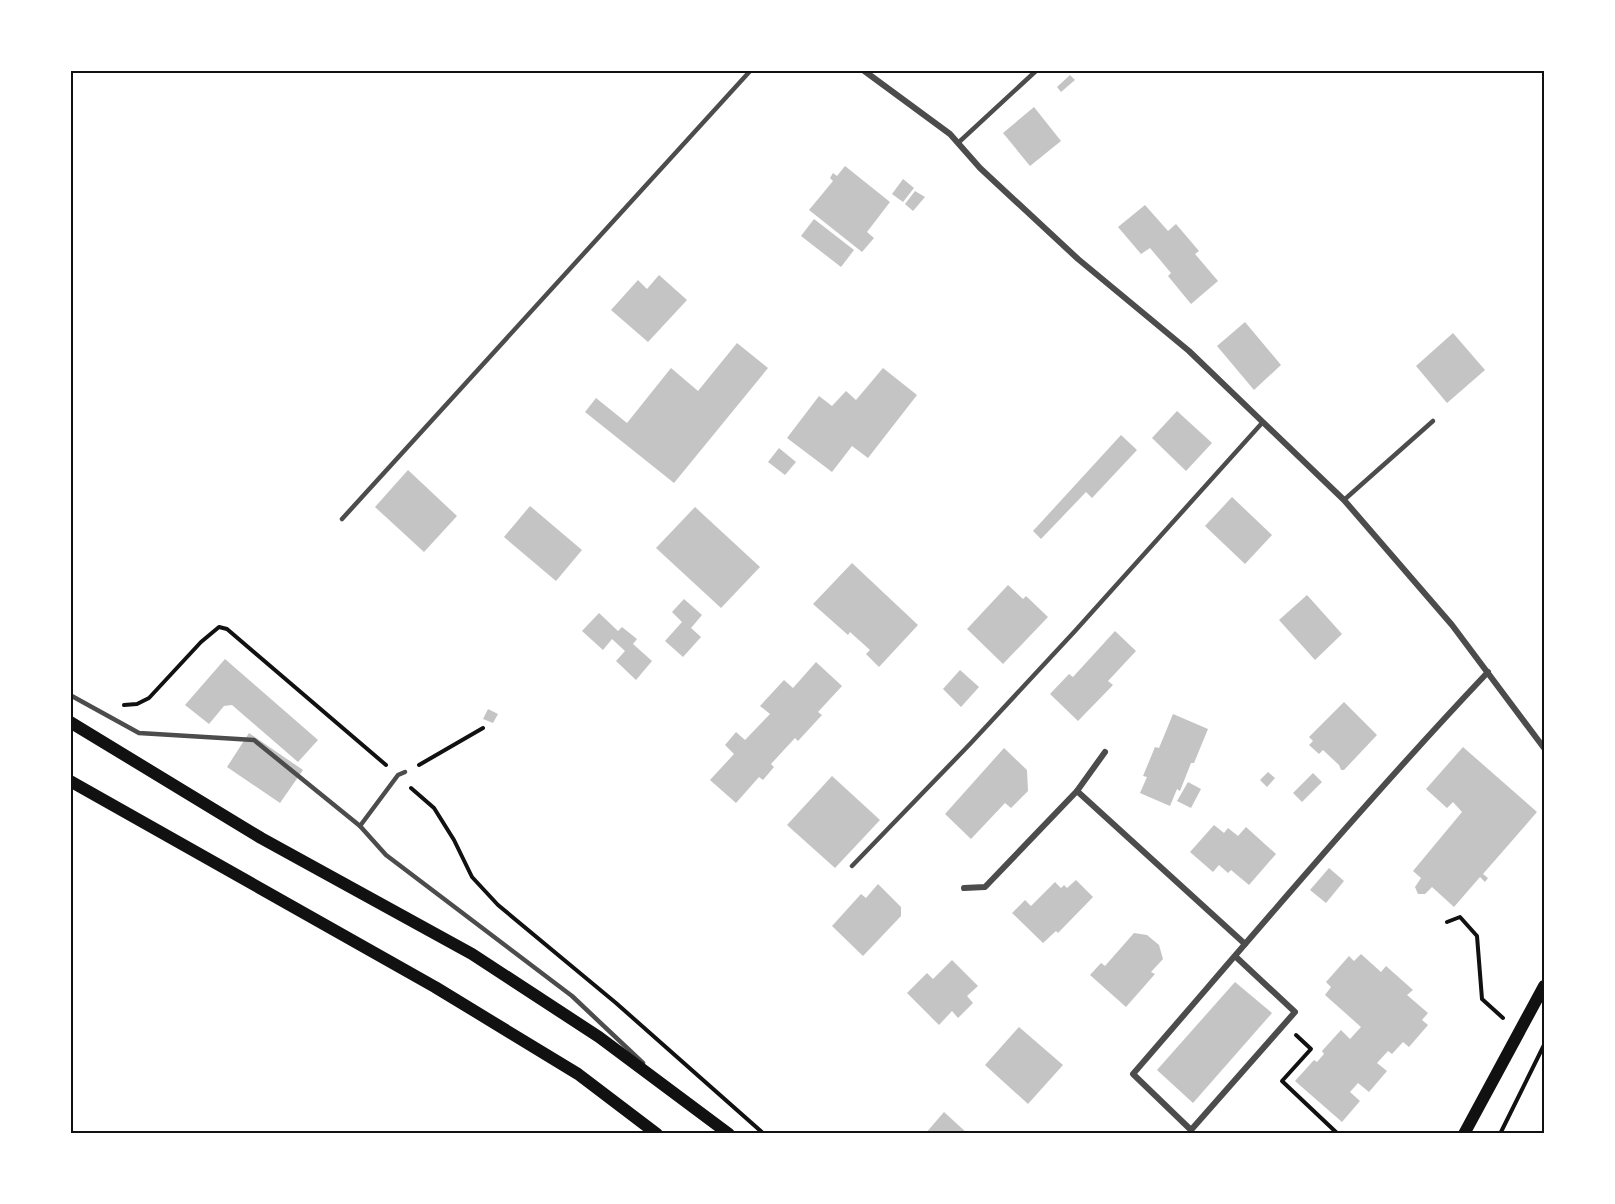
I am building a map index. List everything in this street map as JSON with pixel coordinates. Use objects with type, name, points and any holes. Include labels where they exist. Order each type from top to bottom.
[{"type":"main road","points":[[70,722],[261,838],[472,954],[599,1037],[729,1134]]},
{"type":"main road","points":[[70,781],[435,987],[578,1074],[657,1134]]},
{"type":"main road","points":[[1464,1134],[1545,986]]},
{"type":"street","points":[[863,70],[950,134],[980,168],[1078,260],[1189,351],[1344,500],[1452,625],[1545,748]]},
{"type":"street","points":[[1235,956],[1296,1012],[1191,1130],[1133,1074],[1245,944],[1331,845],[1488,672]]},
{"type":"street","points":[[964,888],[985,887],[1077,791],[1105,752]]},
{"type":"street","points":[[1077,791],[1245,944]]},
{"type":"lane","points":[[342,519],[751,70]]},
{"type":"lane","points":[[958,143],[1037,70]]},
{"type":"lane","points":[[1344,500],[1433,421]]},
{"type":"lane","points":[[852,866],[1076,631],[1262,423]]},
{"type":"lane","points":[[70,695],[139,733],[254,740],[360,826],[386,855],[572,996],[668,1088]]},
{"type":"lane","points":[[360,826],[398,775],[405,772]]},
{"type":"path","points":[[118,705],[137,704],[149,698],[201,642],[219,627],[227,629],[434,808],[454,840],[472,877],[498,905],[616,1003],[764,1134]]},
{"type":"path","points":[[405,772],[483,728]]},
{"type":"path","points":[[1447,922],[1460,917],[1477,936],[1482,999],[1519,1033]]},
{"type":"path","points":[[1285,1024],[1311,1049],[1282,1082],[1338,1134]]},
{"type":"path","points":[[1500,1134],[1545,1045]]},
{"type":"building","points":[[1070,75],[1075,80],[1061,92],[1057,87]]},
{"type":"building","points":[[1034,107],[1061,141],[1030,166],[1003,133]]},
{"type":"building","points":[[845,166],[890,202],[867,232],[874,238],[862,252],[809,210],[833,181],[830,178],[833,173],[837,176]]},
{"type":"building","points":[[903,179],[914,188],[903,202],[892,194]]},
{"type":"building","points":[[915,191],[925,197],[913,211],[905,204]]},
{"type":"building","points":[[1145,205],[1168,231],[1176,224],[1199,251],[1195,254],[1218,281],[1191,304],[1168,276],[1171,273],[1150,248],[1141,254],[1118,227]]},
{"type":"building","points":[[814,219],[854,250],[841,267],[801,236]]},
{"type":"building","points":[[659,275],[687,300],[648,342],[611,310],[638,280],[647,289]]},
{"type":"building","points":[[1245,322],[1281,365],[1254,390],[1217,346]]},
{"type":"building","points":[[1453,333],[1485,370],[1447,403],[1416,366]]},
{"type":"building","points":[[737,343],[768,368],[674,483],[585,412],[596,398],[627,423],[671,368],[698,391]]},
{"type":"building","points":[[883,368],[917,395],[868,458],[852,446],[832,472],[787,438],[819,396],[832,406],[846,391],[856,400]]},
{"type":"building","points":[[1177,411],[1212,443],[1186,471],[1152,438]]},
{"type":"building","points":[[1121,435],[1137,450],[1092,498],[1086,492],[1041,539],[1033,531]]},
{"type":"building","points":[[779,448],[796,462],[785,475],[768,462]]},
{"type":"building","points":[[408,470],[457,516],[424,552],[375,507]]},
{"type":"building","points":[[1232,497],[1272,535],[1245,564],[1205,526]]},
{"type":"building","points":[[530,506],[582,550],[556,581],[504,537]]},
{"type":"building","points":[[695,507],[760,567],[721,608],[656,548]]},
{"type":"building","points":[[852,563],[918,625],[879,667],[866,654],[870,650],[850,632],[848,635],[813,604]]},
{"type":"building","points":[[1008,585],[1023,599],[1026,596],[1048,617],[1003,664],[967,629]]},
{"type":"building","points":[[1307,595],[1342,634],[1315,660],[1279,620]]},
{"type":"building","points":[[684,599],[702,615],[691,628],[701,637],[683,657],[665,641],[682,622],[672,612]]},
{"type":"building","points":[[599,613],[618,631],[622,627],[637,639],[633,644],[652,661],[636,680],[616,661],[625,651],[612,639],[603,650],[582,631]]},
{"type":"building","points":[[1115,631],[1136,651],[1108,681],[1113,685],[1078,721],[1050,694],[1069,674],[1073,677]]},
{"type":"building","points":[[225,659],[318,740],[298,762],[232,705],[224,706],[209,724],[185,705]]},
{"type":"building","points":[[816,662],[842,686],[818,712],[822,715],[798,741],[795,738],[771,764],[774,767],[763,780],[759,777],[736,803],[710,780],[734,754],[725,745],[736,732],[745,740],[770,714],[760,706],[784,680],[793,688]]},
{"type":"building","points":[[960,670],[979,687],[961,707],[943,689]]},
{"type":"building","points":[[1344,702],[1377,735],[1344,770],[1341,770],[1339,765],[1323,750],[1319,754],[1309,745],[1313,741],[1309,737]]},
{"type":"building","points":[[488,709],[498,714],[493,723],[483,719]]},
{"type":"building","points":[[1173,714],[1208,729],[1194,763],[1191,763],[1180,791],[1177,789],[1170,806],[1140,793],[1147,777],[1143,776],[1155,747],[1159,748]]},
{"type":"building","points":[[249,733],[303,770],[280,803],[227,767]]},
{"type":"building","points":[[1463,747],[1537,812],[1483,874],[1488,878],[1485,882],[1480,877],[1454,907],[1432,887],[1425,894],[1418,894],[1415,887],[1421,878],[1413,871],[1462,812],[1453,802],[1447,808],[1426,789]]},
{"type":"building","points":[[1004,748],[1027,770],[1028,791],[1011,808],[1005,803],[971,839],[945,814]]},
{"type":"building","points":[[1268,772],[1275,778],[1267,787],[1260,780]]},
{"type":"building","points":[[1313,773],[1322,782],[1302,802],[1293,793]]},
{"type":"building","points":[[832,776],[880,820],[835,868],[787,825]]},
{"type":"building","points":[[1188,782],[1201,789],[1191,808],[1177,801]]},
{"type":"building","points":[[1214,825],[1224,833],[1228,828],[1238,836],[1246,827],[1276,854],[1249,885],[1231,870],[1228,873],[1219,865],[1213,872],[1190,852]]},
{"type":"building","points":[[1329,868],[1344,881],[1326,903],[1310,890]]},
{"type":"building","points":[[1076,880],[1093,897],[1058,933],[1056,931],[1043,943],[1012,913],[1025,900],[1031,906],[1055,882],[1061,888],[1064,885],[1067,888]]},
{"type":"building","points":[[878,884],[901,907],[901,916],[863,956],[832,926],[861,894],[866,898]]},
{"type":"building","points":[[1134,933],[1147,935],[1159,945],[1163,959],[1151,972],[1155,974],[1126,1007],[1090,975],[1101,963],[1105,966]]},
{"type":"building","points":[[1361,954],[1381,972],[1386,966],[1413,990],[1407,995],[1428,1013],[1422,1020],[1428,1025],[1409,1047],[1403,1042],[1392,1054],[1388,1051],[1377,1063],[1387,1071],[1369,1092],[1358,1083],[1350,1092],[1360,1101],[1342,1122],[1295,1081],[1314,1060],[1317,1062],[1324,1054],[1322,1051],[1341,1030],[1350,1039],[1361,1027],[1325,995],[1331,987],[1326,982],[1349,956],[1354,961]]},
{"type":"building","points":[[952,960],[978,986],[967,996],[973,1003],[958,1018],[952,1011],[939,1025],[907,993],[927,973],[933,979]]},
{"type":"building","points":[[1235,982],[1272,1013],[1193,1103],[1157,1070]]},
{"type":"building","points":[[1019,1027],[1063,1065],[1028,1104],[985,1065]]},
{"type":"building","points":[[944,1112],[968,1134],[925,1134]]}]
